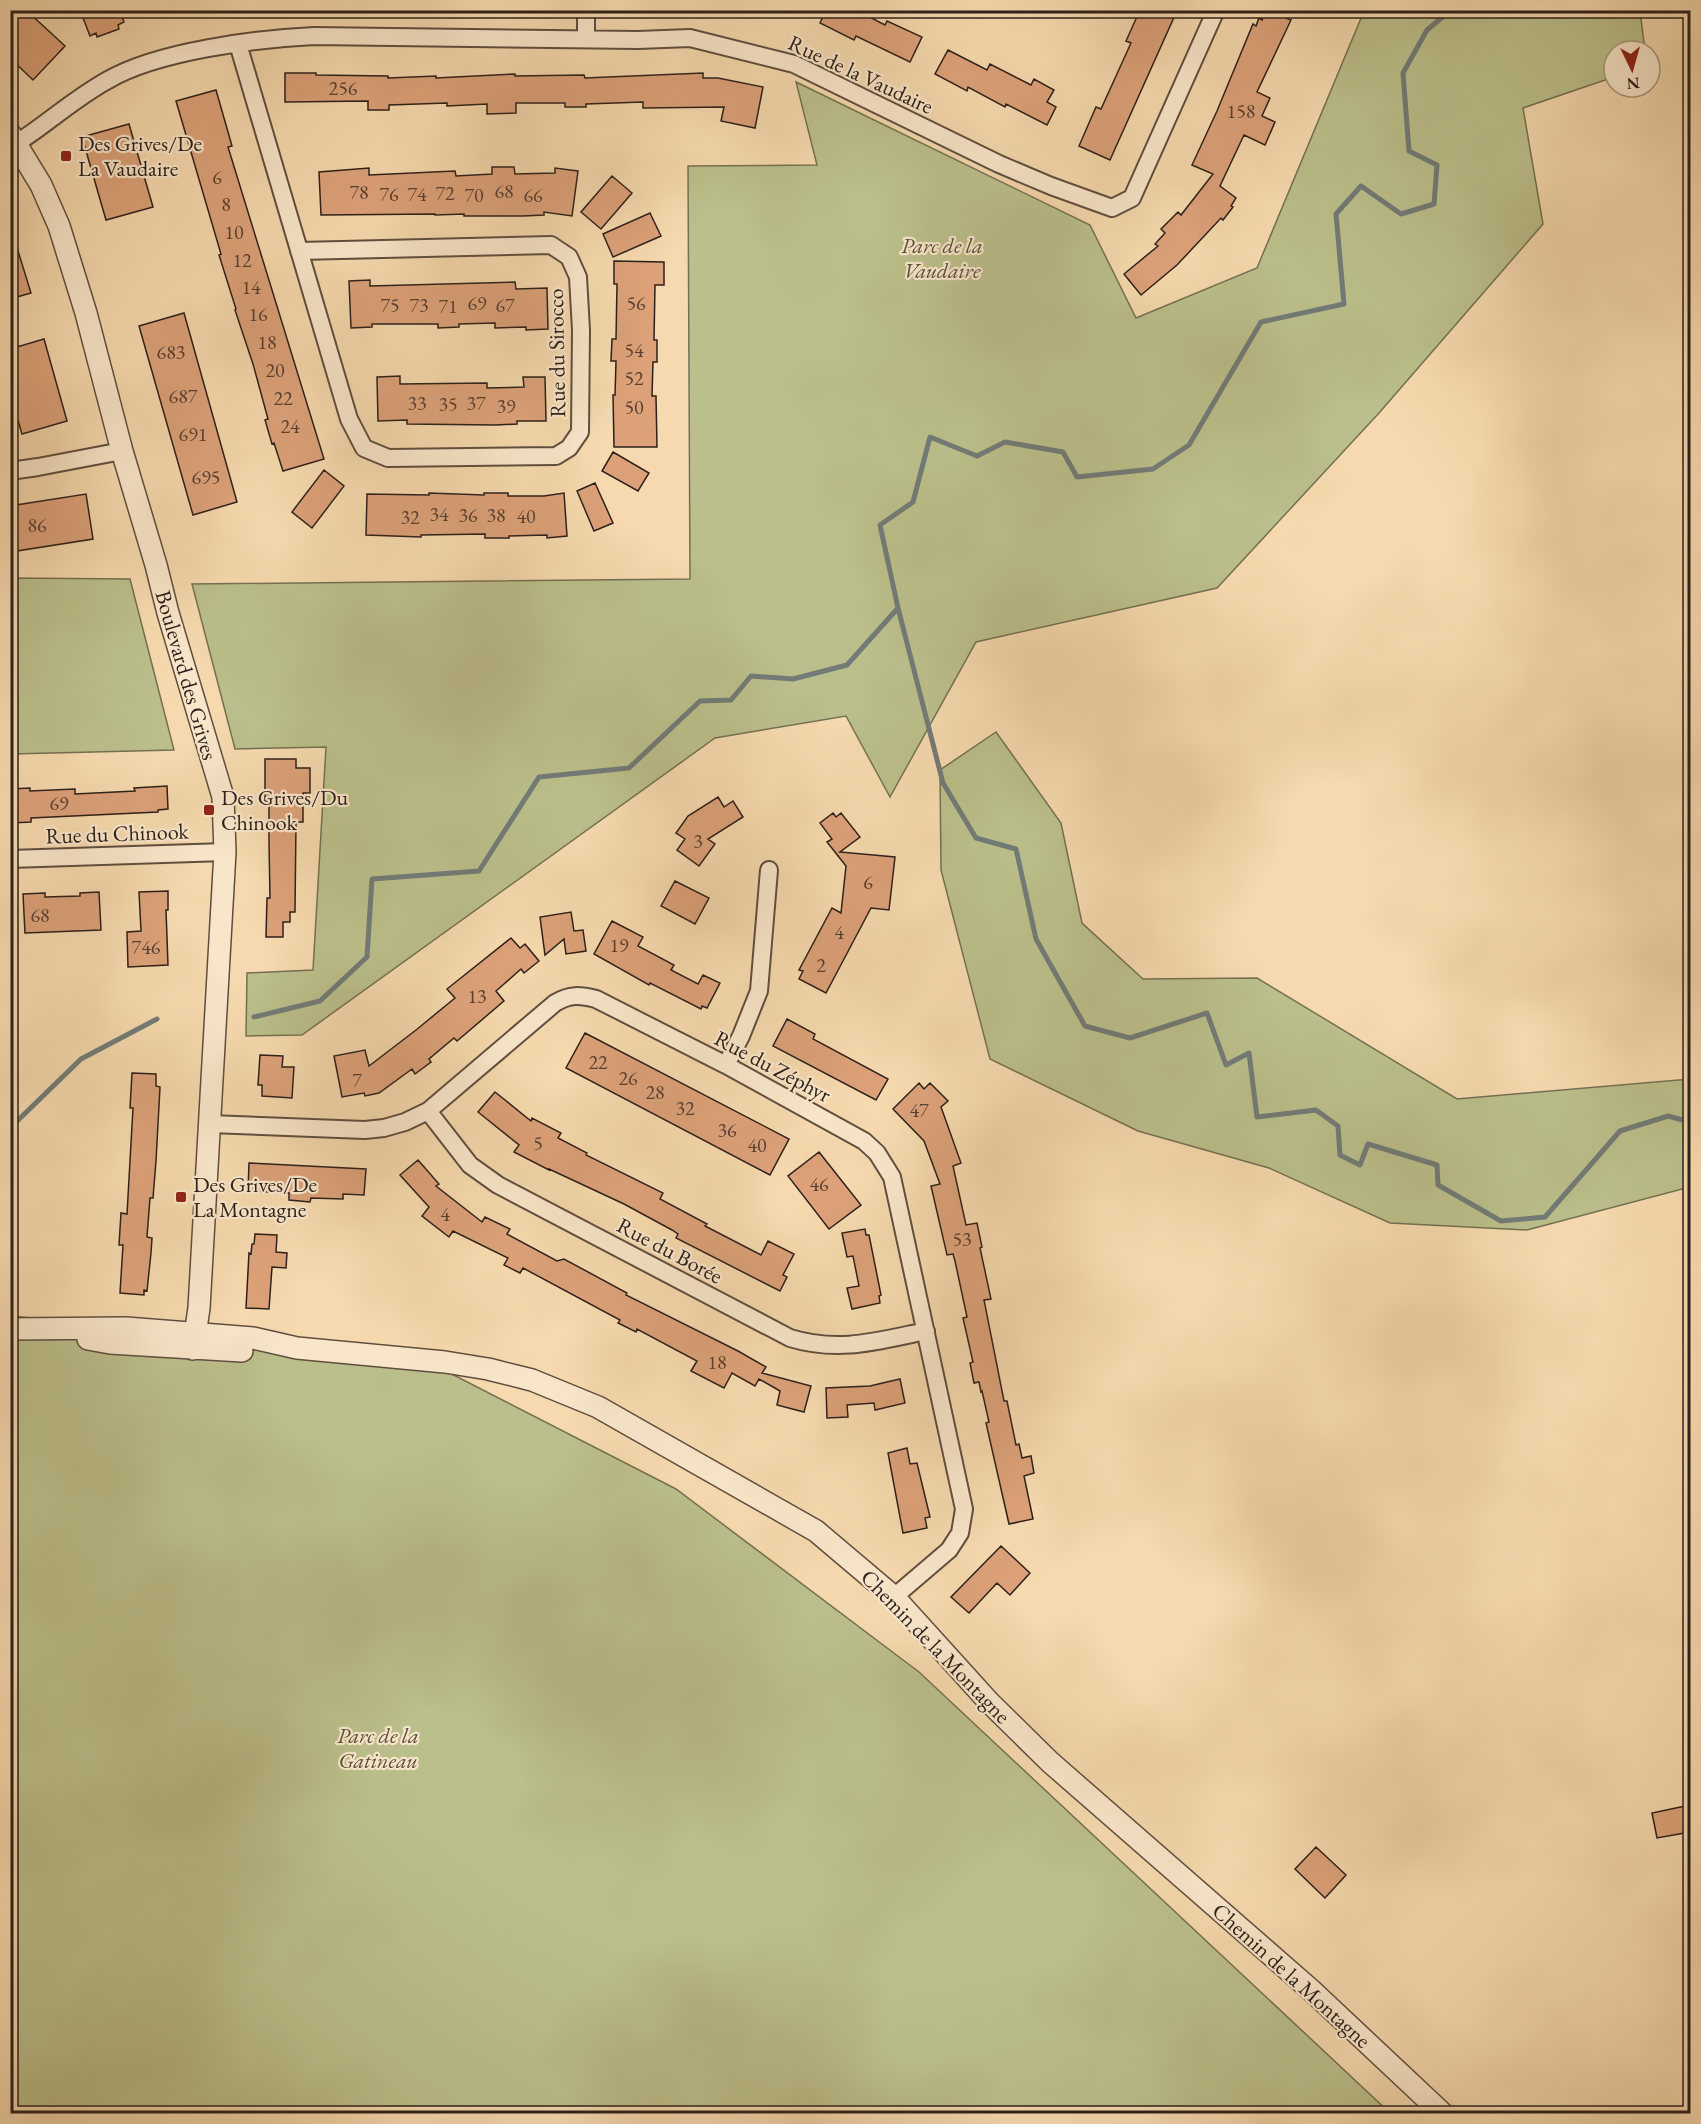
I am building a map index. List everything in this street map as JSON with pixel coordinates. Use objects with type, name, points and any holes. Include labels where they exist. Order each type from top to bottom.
[{"type":"street","points":[[586,10],[586,39]]},
{"type":"street","name":"Rue de la Vaudaire","points":[[14,139],[110,79],[150,63],[189,53],[275,38],[314,36],[638,40],[690,38],[794,64],[999,164],[1112,208],[1132,198],[1216,10]]},
{"type":"street","name":"Rue du Sirocco","points":[[238,44],[298,251],[349,419],[364,448],[388,458],[556,456],[569,448],[579,432],[581,330],[578,277],[570,257],[551,245],[298,251]]},
{"type":"street","name":"Boulevard des Grives","points":[[14,139],[41,185],[59,226],[86,313],[168,614],[223,797],[225,852],[214,1018],[210,1124],[194,1341]]},
{"type":"street","points":[[10,471],[122,451]]},
{"type":"street","name":"Rue du Chinook","points":[[10,859],[225,852]]},
{"type":"street","points":[[726,1065],[741,1036],[759,991],[769,870]]},
{"type":"street","name":"Rue du Zéphyr","points":[[210,1124],[365,1130],[405,1122],[428,1111],[555,1003],[564,997],[575,995],[596,999],[726,1065],[864,1141],[878,1153],[892,1177],[964,1509],[964,1521],[960,1533],[949,1550],[894,1598]]},
{"type":"street","name":"Rue du Borée","points":[[428,1111],[470,1166],[491,1181],[790,1338],[807,1343],[843,1347],[926,1331]]},
{"type":"street","name":"Chemin de la Montagne","points":[[21,1330],[126,1328],[194,1341],[253,1338],[297,1348],[456,1364],[532,1380],[574,1396],[635,1427],[816,1531],[862,1568],[894,1598],[1015,1729],[1050,1762],[1311,1990],[1443,2114]]},
{"type":"green space","name":"Parc de la Vaudaire","points":[[1364,11],[1640,11],[1644,39],[1602,39],[1602,81],[1523,108],[1543,224],[1379,413],[1217,588],[976,642],[890,797],[846,716],[715,738],[302,1035],[246,1036],[247,973],[313,970],[326,747],[235,749],[192,584],[690,579],[688,166],[817,165],[796,82],[1090,225],[1136,318],[1257,268]]},
{"type":"green space","points":[[11,578],[130,579],[174,750],[11,754]]},
{"type":"green space","points":[[996,732],[1061,823],[1082,923],[1143,979],[1257,978],[1457,1099],[1690,1079],[1690,1187],[1527,1230],[1390,1223],[1269,1168],[1138,1131],[990,1059],[941,870],[940,770]]},
{"type":"green space","name":"Parc de la Gatineau","points":[[10,1316],[403,1349],[676,1489],[919,1672],[1390,2113],[11,2113]]},
{"type":"building","points":[[10,10],[26,10],[65,46],[33,80],[10,58]]},
{"type":"building","points":[[80,10],[119,10],[124,22],[118,25],[119,29],[97,37],[96,33],[90,36]]},
{"type":"building","points":[[826,10],[856,10],[885,25],[887,21],[922,37],[910,62],[856,36],[854,40],[820,23]]},
{"type":"building","points":[[1140,10],[1164,10],[1175,15],[1110,160],[1079,146],[1096,107],[1101,109],[1131,43],[1126,41]]},
{"type":"building","points":[[1266,10],[1291,20],[1257,92],[1270,98],[1262,116],[1275,122],[1265,145],[1244,135],[1220,186],[1236,198],[1231,206],[1233,207],[1223,220],[1221,218],[1177,265],[1141,295],[1124,274],[1158,246],[1155,244],[1165,233],[1161,229],[1178,212],[1181,215],[1213,174],[1192,165],[1253,24],[1256,26],[1259,18],[1262,20]]},
{"type":"building","points":[[948,50],[987,70],[990,64],[1031,85],[1034,79],[1054,90],[1047,102],[1056,107],[1047,125],[1006,104],[1005,107],[968,87],[967,91],[935,74]]},
{"type":"building","points":[[285,73],[388,76],[388,78],[515,74],[515,76],[584,75],[585,78],[703,73],[703,78],[718,78],[763,87],[755,128],[721,121],[724,107],[643,108],[643,102],[586,104],[586,107],[565,107],[565,103],[516,103],[516,113],[487,114],[487,104],[389,105],[389,110],[368,110],[368,101],[285,102]]},
{"type":"building","points":[[216,90],[232,146],[228,147],[324,459],[283,471],[265,420],[268,419],[253,364],[235,310],[176,101]]},
{"type":"building","points":[[129,124],[153,207],[106,220],[82,137]]},
{"type":"building","points":[[492,167],[514,167],[515,174],[555,173],[555,168],[578,171],[572,216],[544,212],[544,215],[523,216],[321,215],[319,172],[369,168],[369,175],[455,171],[456,176],[492,174]]},
{"type":"building","points":[[612,176],[632,193],[601,229],[581,212]]},
{"type":"building","points":[[650,213],[661,236],[613,257],[603,234]]},
{"type":"building","points":[[14,238],[31,293],[10,299],[10,239]]},
{"type":"building","points":[[614,261],[664,262],[664,285],[655,285],[654,340],[657,340],[657,362],[653,362],[652,396],[656,396],[657,447],[614,447],[613,395],[615,395],[616,361],[611,361],[612,339],[616,339],[617,284],[614,284]]},
{"type":"building","points":[[370,280],[370,286],[515,282],[516,289],[547,288],[548,329],[495,328],[495,323],[459,324],[459,327],[438,328],[438,324],[372,324],[372,327],[351,328],[349,281]]},
{"type":"building","points":[[184,313],[237,502],[193,515],[139,326]]},
{"type":"building","points":[[44,339],[67,421],[22,434],[10,393],[10,349]]},
{"type":"building","points":[[400,376],[400,384],[487,383],[487,388],[524,387],[523,377],[545,377],[546,421],[517,421],[517,424],[496,425],[407,424],[407,420],[378,421],[377,377]]},
{"type":"building","points":[[613,452],[649,473],[638,491],[602,471]]},
{"type":"building","points":[[324,470],[344,486],[312,528],[292,512]]},
{"type":"building","points":[[595,483],[613,523],[594,531],[577,491]]},
{"type":"building","points":[[429,493],[484,495],[484,493],[508,493],[508,496],[544,496],[564,493],[567,536],[485,538],[485,534],[421,535],[421,537],[366,535],[367,494],[429,495]]},
{"type":"building","points":[[86,494],[93,539],[10,552],[10,506]]},
{"type":"building","points":[[265,759],[296,759],[296,768],[310,768],[310,793],[303,793],[303,822],[296,822],[295,912],[290,912],[290,922],[283,922],[283,937],[266,937],[267,898],[270,898],[269,801],[265,801]]},
{"type":"building","points":[[167,786],[168,809],[158,810],[158,812],[31,818],[31,822],[10,823],[10,789],[30,788],[30,791],[75,789],[75,794],[135,791],[134,788]]},
{"type":"building","points":[[718,797],[724,807],[733,801],[743,817],[708,839],[715,844],[699,866],[677,850],[685,839],[676,833],[688,816]]},
{"type":"building","points":[[833,813],[836,817],[841,813],[860,837],[840,852],[895,857],[889,910],[871,908],[826,993],[799,979],[803,971],[799,970],[832,908],[841,913],[846,866],[827,842],[832,839],[820,823]]},
{"type":"building","points":[[675,881],[709,898],[695,924],[661,906]]},
{"type":"building","points":[[168,891],[168,910],[166,910],[168,965],[128,967],[127,932],[141,931],[139,892]]},
{"type":"building","points":[[99,892],[101,930],[25,933],[23,894],[45,893],[45,897],[80,896],[80,893]]},
{"type":"building","points":[[571,912],[574,931],[583,930],[586,951],[566,954],[564,939],[545,955],[540,917]]},
{"type":"building","points":[[612,921],[643,937],[638,946],[674,965],[671,970],[698,984],[703,975],[720,983],[707,1008],[702,1006],[701,1009],[650,983],[649,985],[594,954]]},
{"type":"building","points":[[511,938],[520,948],[525,944],[539,961],[524,973],[521,969],[496,991],[504,1001],[457,1041],[454,1038],[429,1059],[431,1062],[415,1074],[412,1069],[379,1093],[342,1097],[334,1056],[365,1050],[369,1066],[455,998],[447,989]]},
{"type":"building","points":[[787,1019],[815,1034],[813,1039],[888,1079],[876,1100],[773,1046]]},
{"type":"building","points":[[585,1033],[789,1139],[770,1175],[566,1068]]},
{"type":"building","points":[[260,1055],[283,1056],[282,1067],[294,1067],[292,1098],[262,1096],[262,1085],[258,1085]]},
{"type":"building","points":[[132,1073],[156,1074],[156,1086],[160,1087],[153,1198],[150,1198],[147,1237],[152,1238],[151,1253],[147,1291],[144,1290],[144,1295],[120,1293],[123,1245],[119,1245],[121,1213],[127,1214],[133,1108],[130,1108]]},
{"type":"building","points":[[919,1083],[924,1089],[930,1083],[948,1101],[941,1107],[961,1163],[953,1166],[966,1225],[977,1223],[991,1299],[984,1300],[1004,1401],[1007,1401],[1016,1445],[1019,1444],[1022,1458],[1031,1456],[1034,1473],[1024,1476],[1033,1519],[1009,1524],[986,1423],[989,1422],[982,1391],[979,1382],[974,1383],[970,1363],[973,1362],[963,1318],[967,1317],[955,1261],[953,1254],[947,1255],[931,1186],[940,1184],[924,1141],[893,1109]]},
{"type":"building","points":[[495,1092],[531,1121],[532,1118],[561,1133],[558,1138],[587,1153],[586,1155],[663,1193],[660,1199],[707,1224],[705,1226],[761,1255],[768,1241],[794,1254],[783,1275],[787,1277],[780,1291],[676,1238],[678,1234],[672,1230],[624,1204],[514,1152],[519,1145],[478,1112]]},
{"type":"building","points":[[819,1152],[861,1205],[829,1229],[788,1176]]},
{"type":"building","points":[[418,1160],[439,1184],[436,1186],[482,1222],[485,1217],[510,1229],[507,1234],[557,1261],[564,1259],[627,1293],[626,1295],[738,1351],[766,1367],[762,1373],[811,1386],[804,1412],[777,1405],[780,1391],[759,1379],[755,1386],[732,1373],[724,1388],[691,1371],[697,1361],[637,1329],[636,1332],[618,1323],[620,1320],[523,1268],[520,1273],[504,1265],[508,1258],[453,1231],[449,1237],[422,1216],[429,1207],[400,1175]]},
{"type":"building","points":[[249,1163],[366,1169],[364,1195],[343,1194],[343,1199],[311,1198],[310,1202],[289,1200],[289,1193],[248,1191]]},
{"type":"building","points":[[865,1229],[866,1235],[869,1235],[881,1295],[879,1296],[880,1303],[852,1309],[847,1288],[859,1286],[853,1256],[847,1257],[842,1233]]},
{"type":"building","points":[[255,1234],[277,1235],[276,1252],[287,1253],[286,1268],[272,1267],[269,1309],[246,1308],[249,1253],[251,1254]]},
{"type":"building","points":[[900,1379],[905,1403],[875,1410],[874,1403],[847,1405],[848,1417],[827,1418],[826,1388],[870,1386]]},
{"type":"building","points":[[907,1448],[910,1464],[917,1463],[930,1517],[925,1518],[927,1528],[903,1533],[888,1453]]},
{"type":"building","points":[[1001,1546],[1030,1573],[1010,1595],[997,1583],[969,1613],[951,1597]]},
{"type":"building","points":[[1690,1805],[1690,1832],[1657,1838],[1652,1813]]},
{"type":"building","points":[[1316,1847],[1346,1875],[1325,1898],[1295,1869]]},
{"type":"waterway","points":[[1451,10],[1427,30],[1403,73],[1409,151],[1437,165],[1434,204],[1401,214],[1361,186],[1336,214],[1344,304],[1261,322],[1189,445],[1153,469],[1077,477],[1063,452],[1005,442],[977,456],[930,437],[913,502],[880,525],[898,608],[943,783],[976,838],[1016,849],[1036,939],[1085,1026],[1130,1038],[1207,1013],[1226,1065],[1249,1053],[1257,1117],[1316,1110],[1338,1126],[1340,1155],[1360,1165],[1368,1144],[1437,1165],[1438,1185],[1501,1221],[1545,1217],[1620,1131],[1668,1116],[1690,1122]]},
{"type":"waterway","points":[[254,1017],[320,1001],[367,957],[372,879],[479,871],[539,777],[629,768],[700,701],[731,700],[751,676],[793,679],[847,665],[898,608]]},
{"type":"waterway","points":[[10,1128],[81,1059],[157,1019]]},
{"type":"place","name":"Des Grives/De La Vaudaire","points":[[66,156]]},
{"type":"place","name":"Des Grives/Du Chinook","points":[[209,810]]},
{"type":"place","name":"Des Grives/De La Montagne","points":[[181,1197]]}]
